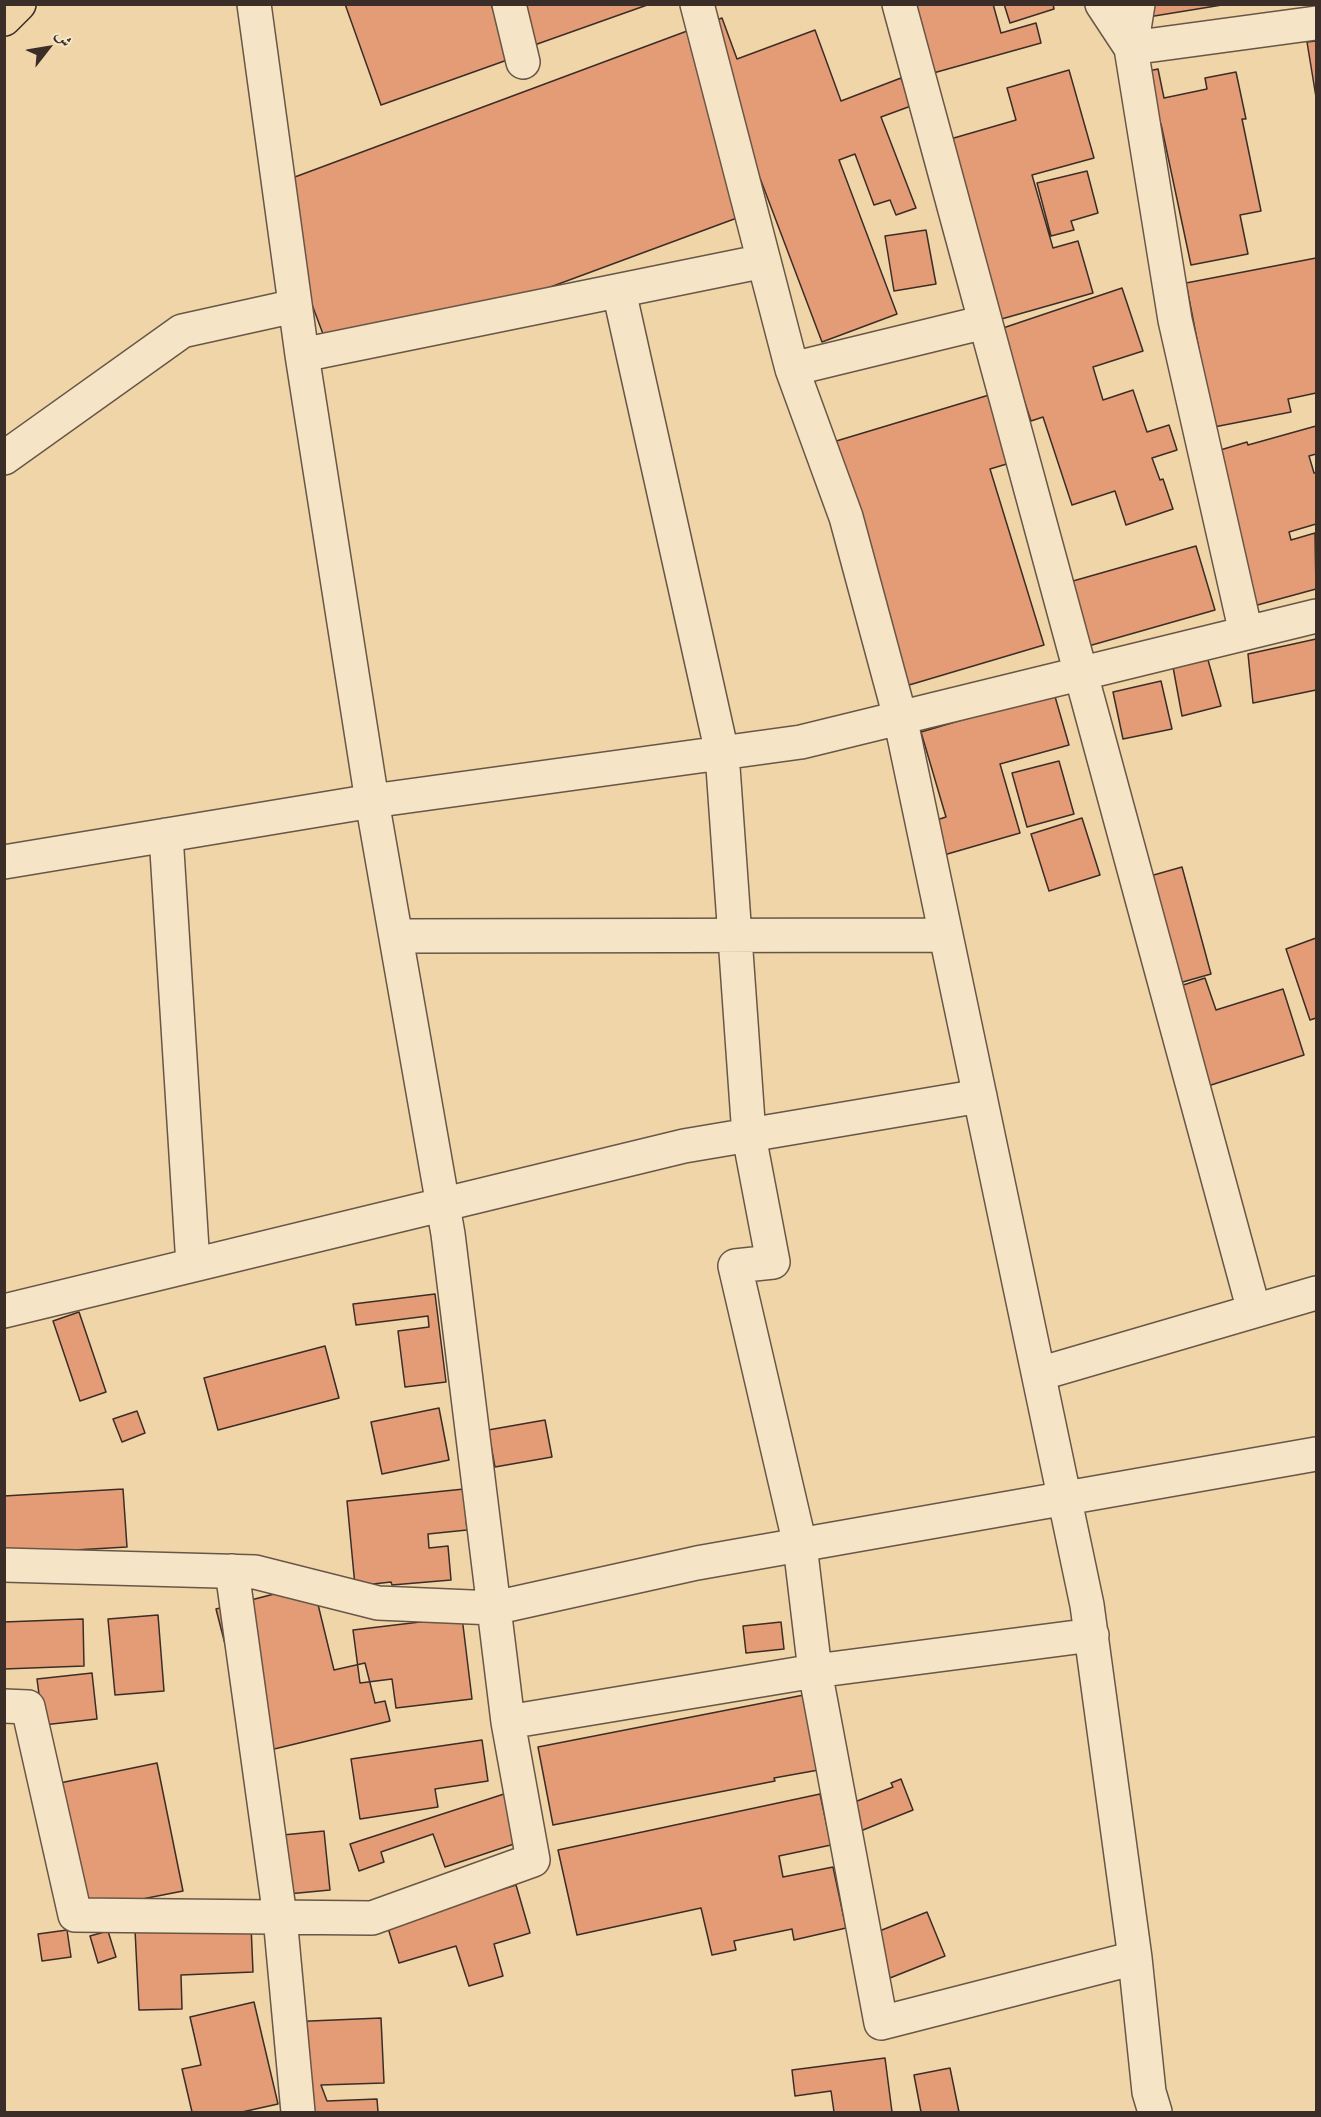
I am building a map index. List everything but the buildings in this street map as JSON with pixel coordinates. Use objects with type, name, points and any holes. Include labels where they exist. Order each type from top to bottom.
[{"type":"main road","points":[[4,19],[19,4]]},
{"type":"street","points":[[4,1706],[28,1707],[75,1915],[372,1918],[533,1860],[508,1722],[443,1204],[372,801],[302,355],[254,4]]},
{"type":"street","points":[[509,4],[523,62]]},
{"type":"street","points":[[697,4],[792,369],[846,517],[900,717],[1092,1635],[1135,1958],[1149,2092],[1155,2112]]},
{"type":"street","points":[[899,4],[1254,1311]]},
{"type":"street","points":[[1102,4],[1131,48]]},
{"type":"street","points":[[1138,4],[1131,48],[1175,320],[1245,633]]},
{"type":"street","points":[[1131,48],[1317,23]]},
{"type":"street","points":[[302,355],[764,261]]},
{"type":"street","points":[[619,291],[722,753],[749,1136],[772,1262],[735,1266],[800,1545],[815,1671],[882,2023],[1135,1958]]},
{"type":"street","points":[[4,458],[182,331],[295,306]]},
{"type":"street","points":[[792,369],[985,322]]},
{"type":"street","points":[[4,862],[372,801],[801,742],[1317,616]]},
{"type":"street","points":[[166,835],[193,1265]]},
{"type":"street","points":[[396,936],[946,934]]},
{"type":"street","points":[[4,1311],[684,1146],[980,1096]]},
{"type":"street","points":[[1039,1374],[1317,1293]]},
{"type":"street","points":[[4,1565],[255,1572],[378,1603],[494,1608],[696,1563],[1317,1454]]},
{"type":"street","points":[[232,1571],[280,1917],[298,2112]]},
{"type":"street","points":[[508,1722],[815,1671],[1092,1635]]}]
